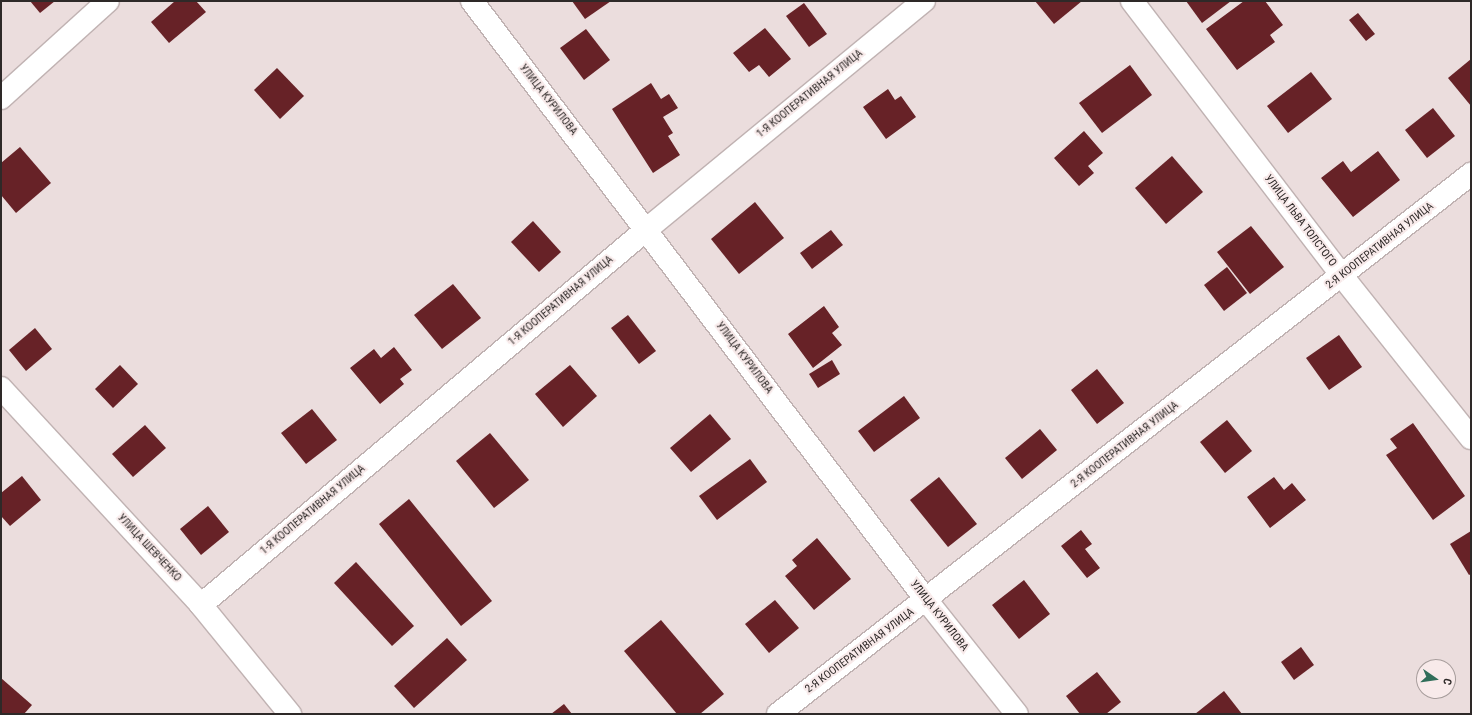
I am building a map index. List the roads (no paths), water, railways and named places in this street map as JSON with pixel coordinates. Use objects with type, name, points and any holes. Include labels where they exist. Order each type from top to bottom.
[{"type":"street","points":[[1,98],[108,1]]},
{"type":"street","name":"УЛИЦА КУРИЛОВА","points":[[472,1],[647,228],[927,601],[1017,714]]},
{"type":"street","name":"1-Я КООПЕРАТИВНАЯ УЛИЦА","points":[[201,605],[647,228],[924,1]]},
{"type":"street","name":"УЛИЦА ЛЬВА ТОЛСТОГО","points":[[1132,1],[1342,276],[1471,438]]},
{"type":"street","name":"2-Я КООПЕРАТИВНАЯ УЛИЦА","points":[[778,714],[927,601],[1471,174]]},
{"type":"street","name":"УЛИЦА ШЕВЧЕНКО","points":[[1,388],[201,605],[290,714]]}]
